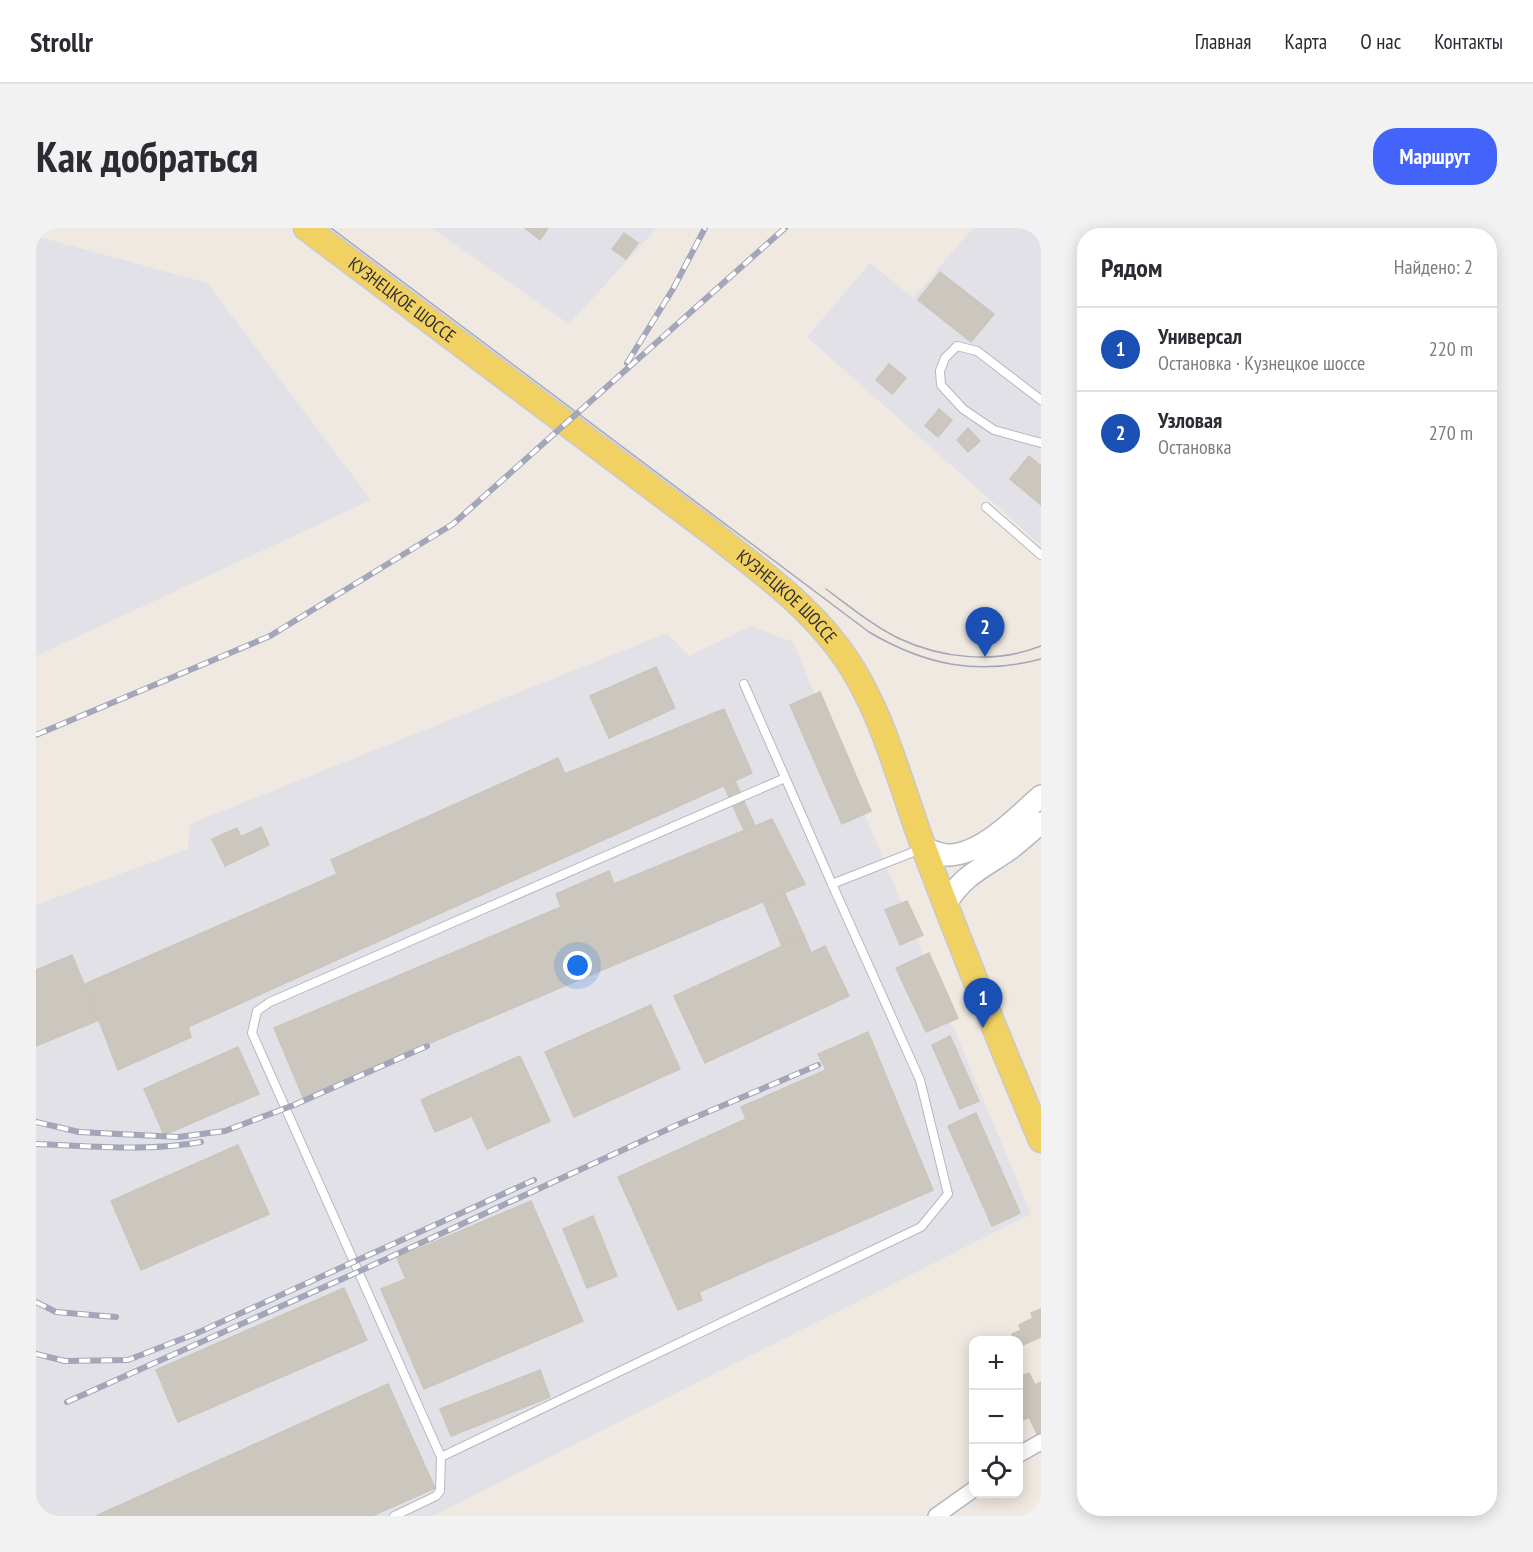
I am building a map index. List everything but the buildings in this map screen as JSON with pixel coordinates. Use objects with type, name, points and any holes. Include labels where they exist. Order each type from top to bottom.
[{"type":"main road","name":"КУЗНЕЦКОЕ ШОССЕ","points":[[306,228],[715,535],[781,587],[834,641],[854,672],[882,729],[981,998],[1041,1140]]},
{"type":"main road","points":[[924,848],[944,855],[958,854],[972,849],[1000,832],[1041,796]]},
{"type":"main road","points":[[946,904],[963,880],[1041,823]]},
{"type":"street","points":[[1023,1452],[1041,1442]]},
{"type":"street","points":[[936,1516],[969,1493]]},
{"type":"lane","points":[[1041,400],[977,351],[957,346],[945,358],[940,371],[941,386],[963,409],[994,430],[1041,444]]},
{"type":"lane","points":[[986,507],[1041,555]]},
{"type":"lane","points":[[441,1457],[921,1227],[948,1194],[920,1080],[744,684]]},
{"type":"lane","points":[[394,1516],[436,1496],[440,1491],[441,1457],[252,1033],[257,1011],[270,1002],[785,778]]},
{"type":"lane","points":[[832,884],[924,848]]},
{"type":"shaded area","points":[[432,228],[657,228],[569,324]]},
{"type":"shaded area","points":[[973,228],[1041,228],[1041,545],[807,337],[870,263],[913,298]]},
{"type":"shaded area","points":[[36,236],[207,283],[371,500],[36,656]]},
{"type":"shaded area","points":[[751,626],[793,642],[1031,1214],[433,1516],[36,1516],[36,905],[188,849],[190,824],[667,633],[689,656]]},
{"type":"tram line","points":[[331,228],[869,632],[910,653],[952,664],[995,667],[1041,659]]},
{"type":"tram line","points":[[826,589],[888,633],[933,651],[969,657],[988,657],[1024,652],[1041,646]]},
{"type":"railway","points":[[627,363],[673,289],[705,228]]},
{"type":"railway","points":[[36,735],[270,636],[453,524],[785,228]]},
{"type":"railway","points":[[36,1122],[79,1132],[178,1137],[225,1131],[294,1105],[427,1046]]},
{"type":"railway","points":[[67,1402],[360,1271],[677,1125],[818,1065]]},
{"type":"railway","points":[[36,1144],[140,1148],[201,1142]]},
{"type":"railway","points":[[36,1354],[65,1361],[128,1360],[195,1334],[534,1180]]},
{"type":"railway","points":[[36,1302],[56,1312],[116,1317]]},
{"type":"place","name":"Узловая","points":[[985,657]]},
{"type":"place","name":"Универсал","points":[[983,1028]]}]
